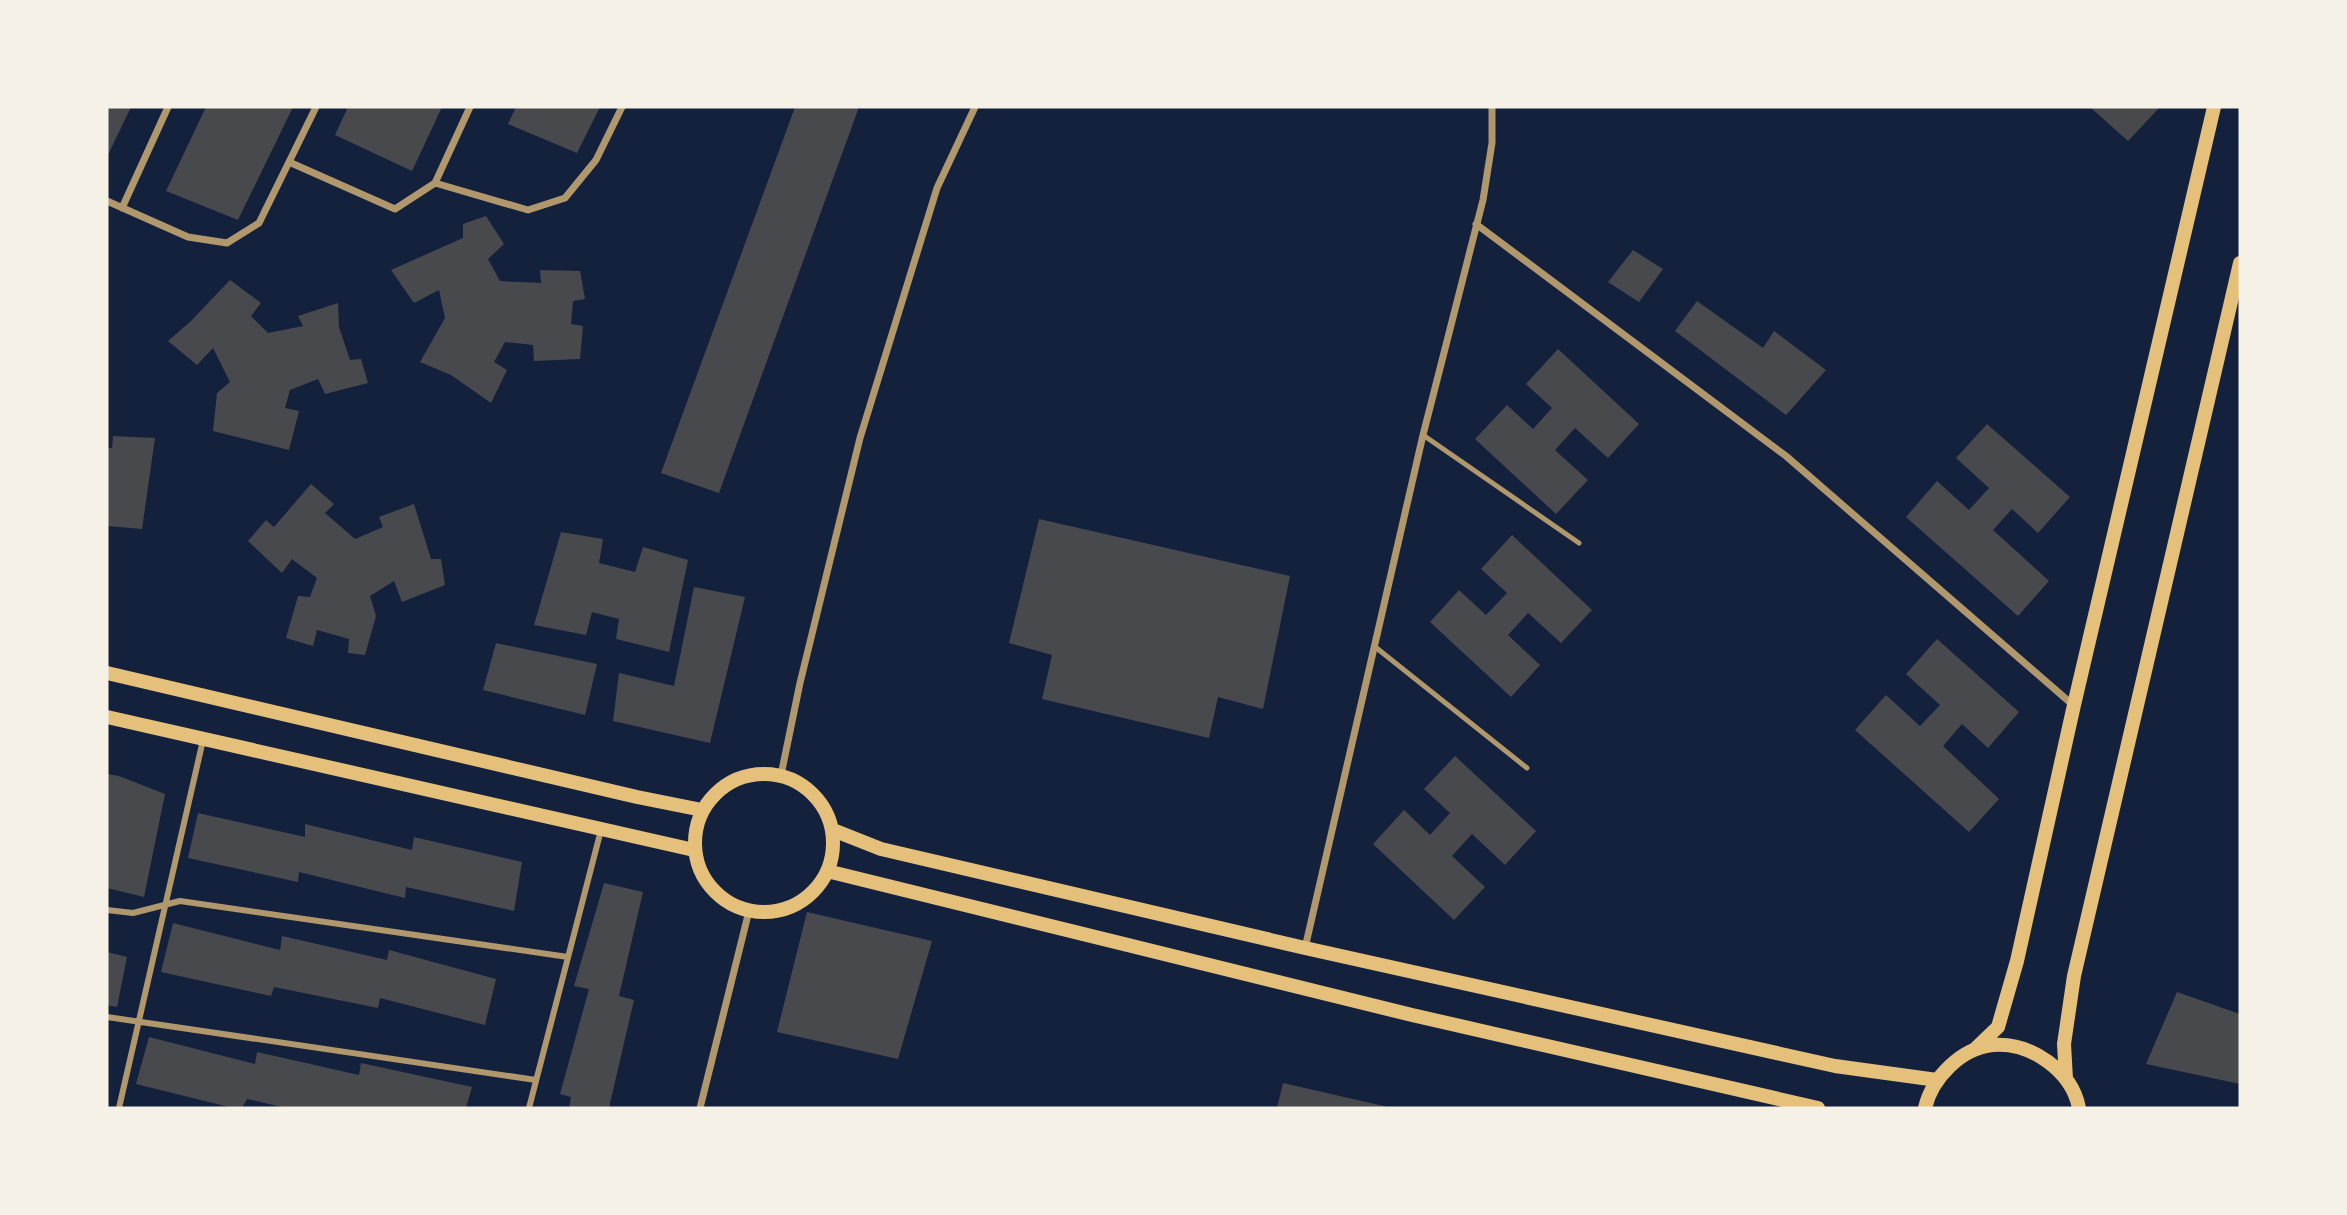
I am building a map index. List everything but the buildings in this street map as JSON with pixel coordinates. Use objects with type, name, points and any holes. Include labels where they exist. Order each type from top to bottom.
[{"type":"main road","points":[[1974,1050],[1998,1027],[2017,961],[2214,107]]},
{"type":"main road","points":[[2066,1079],[2064,1044],[2074,976],[2240,263]]},
{"type":"main road","points":[[107,673],[702,810]]},
{"type":"main road","points":[[107,717],[694,850]]},
{"type":"main road","points":[[756,773],[781,775],[804,786],[817,798],[827,813],[832,830],[833,851],[827,871],[817,888],[801,901],[783,910],[749,911],[721,898],[708,885],[694,850],[695,829],[702,810],[716,792],[734,779],[756,773]]},
{"type":"main road","points":[[832,830],[881,849],[1305,948],[1835,1066],[1937,1080]]},
{"type":"main road","points":[[827,871],[1412,1015],[1818,1108]]},
{"type":"main road","points":[[1925,1108],[1927,1098],[1937,1080],[1959,1058],[1974,1050],[1993,1045],[2011,1046],[2034,1053],[2050,1064],[2066,1079],[2082,1107]]},
{"type":"street","points":[[122,208],[168,107]]},
{"type":"street","points":[[107,201],[188,237],[227,243],[259,223],[316,107]]},
{"type":"street","points":[[289,162],[395,209],[435,183],[470,107]]},
{"type":"street","points":[[435,183],[528,210],[565,198],[596,160],[622,107]]},
{"type":"street","points":[[781,775],[800,683],[860,438],[937,188],[975,107]]},
{"type":"street","points":[[1305,948],[1423,435],[1476,224],[1492,143],[1492,107]]},
{"type":"street","points":[[1476,224],[1786,456],[2074,705]]},
{"type":"street","points":[[118,1108],[204,738]]},
{"type":"street","points":[[529,1108],[601,828]]},
{"type":"street","points":[[107,909],[133,913],[180,901],[568,957]]},
{"type":"street","points":[[700,1108],[749,911]]},
{"type":"street","points":[[107,1017],[536,1080]]},
{"type":"lane","points":[[1423,435],[1579,543]]},
{"type":"lane","points":[[1374,646],[1527,768]]}]
